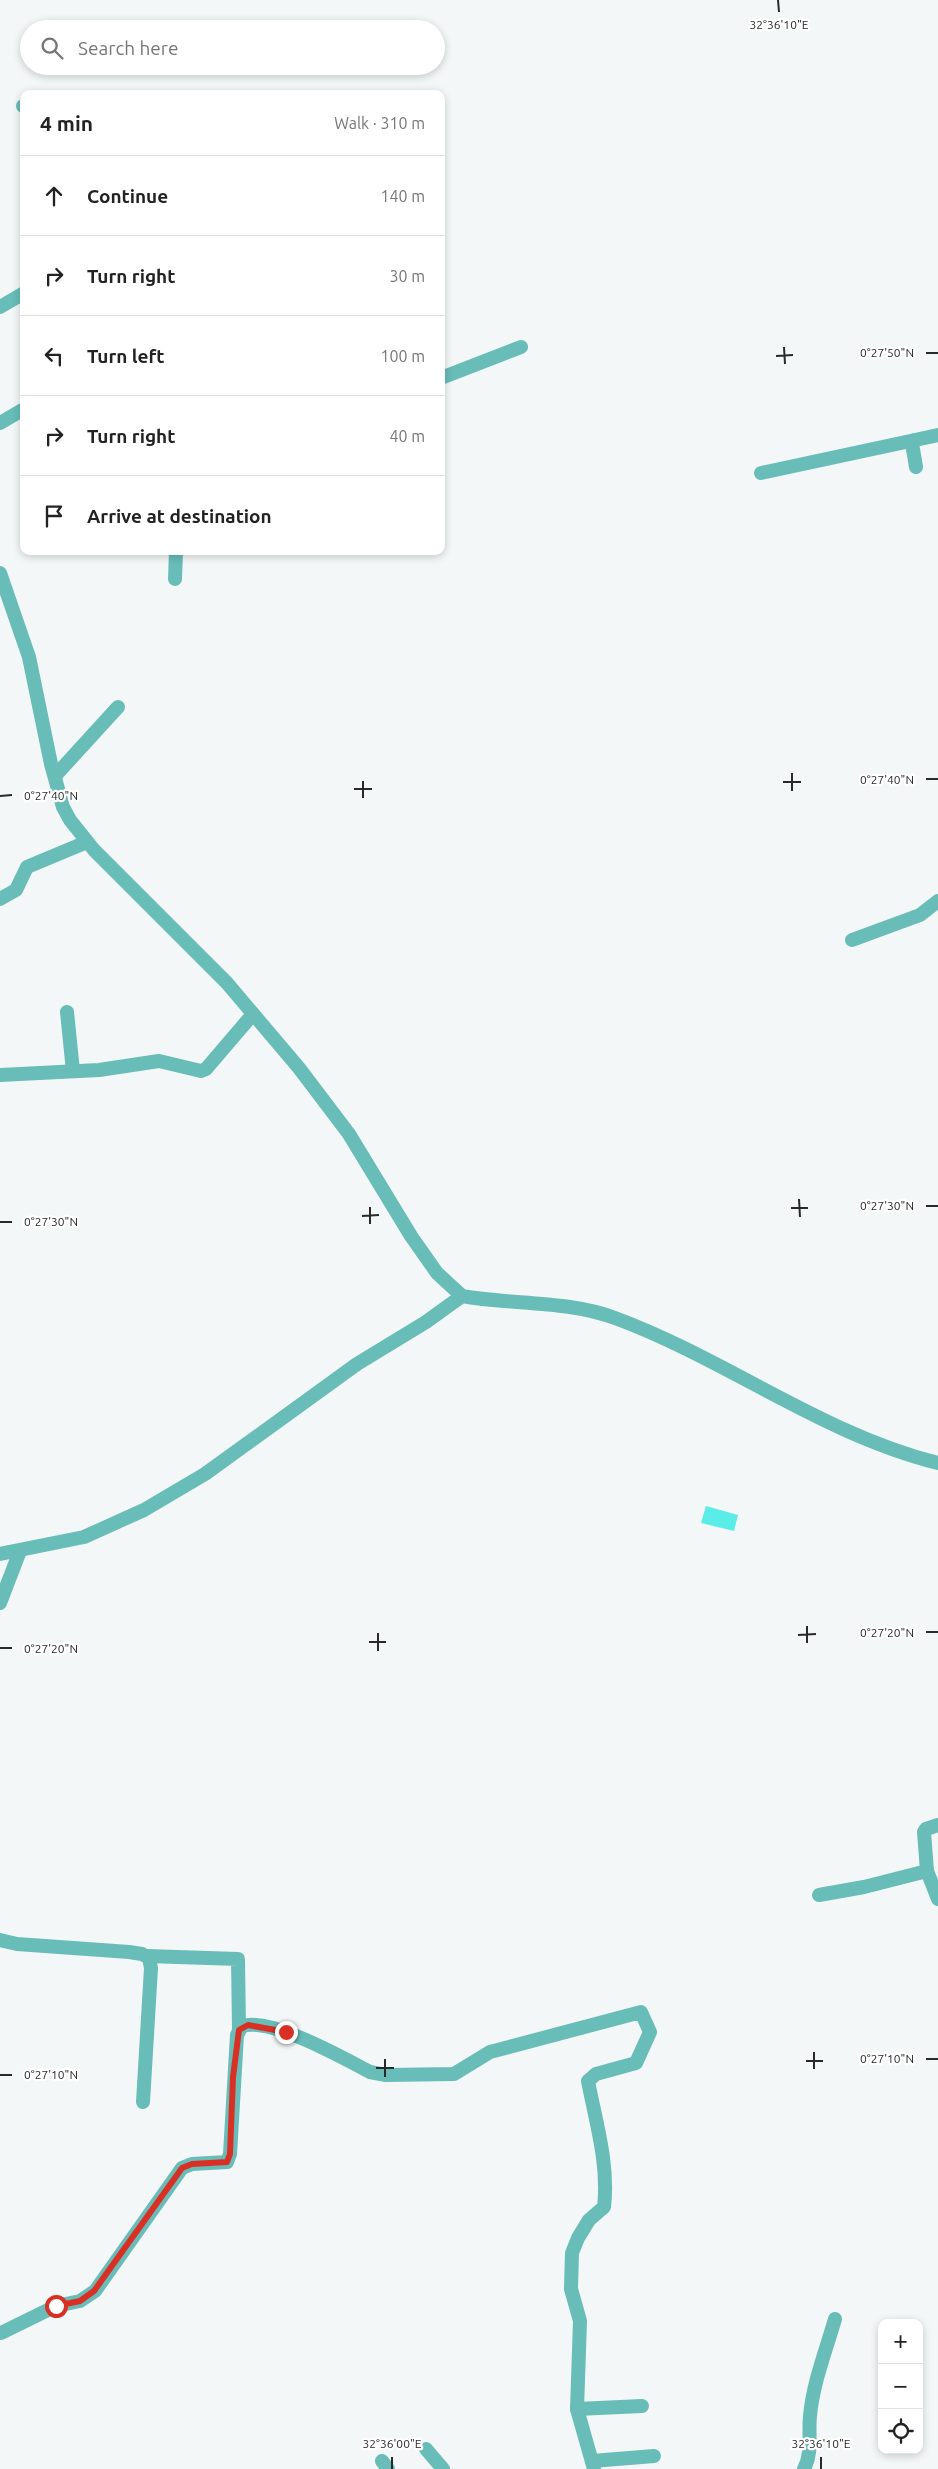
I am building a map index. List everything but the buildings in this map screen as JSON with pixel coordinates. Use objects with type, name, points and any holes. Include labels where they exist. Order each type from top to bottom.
[{"type":"street","points":[[0,307],[20,295]]},
{"type":"street","points":[[445,376],[521,347]]},
{"type":"street","points":[[0,422],[20,411]]},
{"type":"street","points":[[762,473],[938,435]]},
{"type":"street","points":[[914,440],[912,443],[916,467]]},
{"type":"street","points":[[175,579],[176,555]]},
{"type":"street","points":[[0,573],[4,596],[29,657],[63,807],[88,842],[226,983],[326,1102],[349,1134],[411,1236],[437,1273],[462,1296],[574,1308],[614,1318],[702,1357],[802,1411],[852,1433],[938,1463]]},
{"type":"street","points":[[55,776],[118,708]]},
{"type":"street","points":[[0,899],[16,890],[27,867],[88,842]]},
{"type":"street","points":[[852,940],[920,915],[938,901]]},
{"type":"street","points":[[67,1012],[73,1072]]},
{"type":"street","points":[[0,1075],[73,1072],[158,1061],[201,1071],[206,1069],[253,1014]]},
{"type":"street","points":[[0,1554],[84,1537],[144,1510],[205,1474],[357,1364],[426,1322],[462,1296]]},
{"type":"street","points":[[0,1603],[20,1551]]},
{"type":"street","points":[[938,1825],[926,1829],[924,1832],[927,1871],[938,1899]]},
{"type":"street","points":[[819,1895],[864,1887],[927,1871]]},
{"type":"street","points":[[0,1940],[17,1944],[129,1952],[147,1956],[238,1960],[239,2030],[233,2077],[230,2154],[227,2162],[192,2164],[182,2168],[88,2297],[56,2306],[1,2333]]},
{"type":"street","points":[[144,2102],[151,1968],[147,1956]]},
{"type":"street","points":[[239,2030],[248,2025],[280,2030],[379,2074],[454,2074],[490,2052],[641,2012],[650,2032],[636,2064],[596,2074],[588,2081],[600,2133],[606,2184],[604,2207],[589,2220],[578,2238],[572,2253],[571,2289],[580,2321],[577,2409],[593,2465],[654,2456]]},
{"type":"street","points":[[804,2469],[809,2460],[810,2416],[815,2389],[835,2319]]},
{"type":"street","points":[[577,2409],[642,2406]]},
{"type":"street","points":[[426,2449],[443,2469]]},
{"type":"water","points":[[706,1506],[738,1515],[734,1531],[701,1523]]},
{"type":"route","points":[[56,2306],[80,2301],[94,2291],[182,2168],[192,2164],[222,2164],[227,2162],[230,2154],[233,2077],[239,2030],[242,2026],[248,2025],[286,2032]]}]
